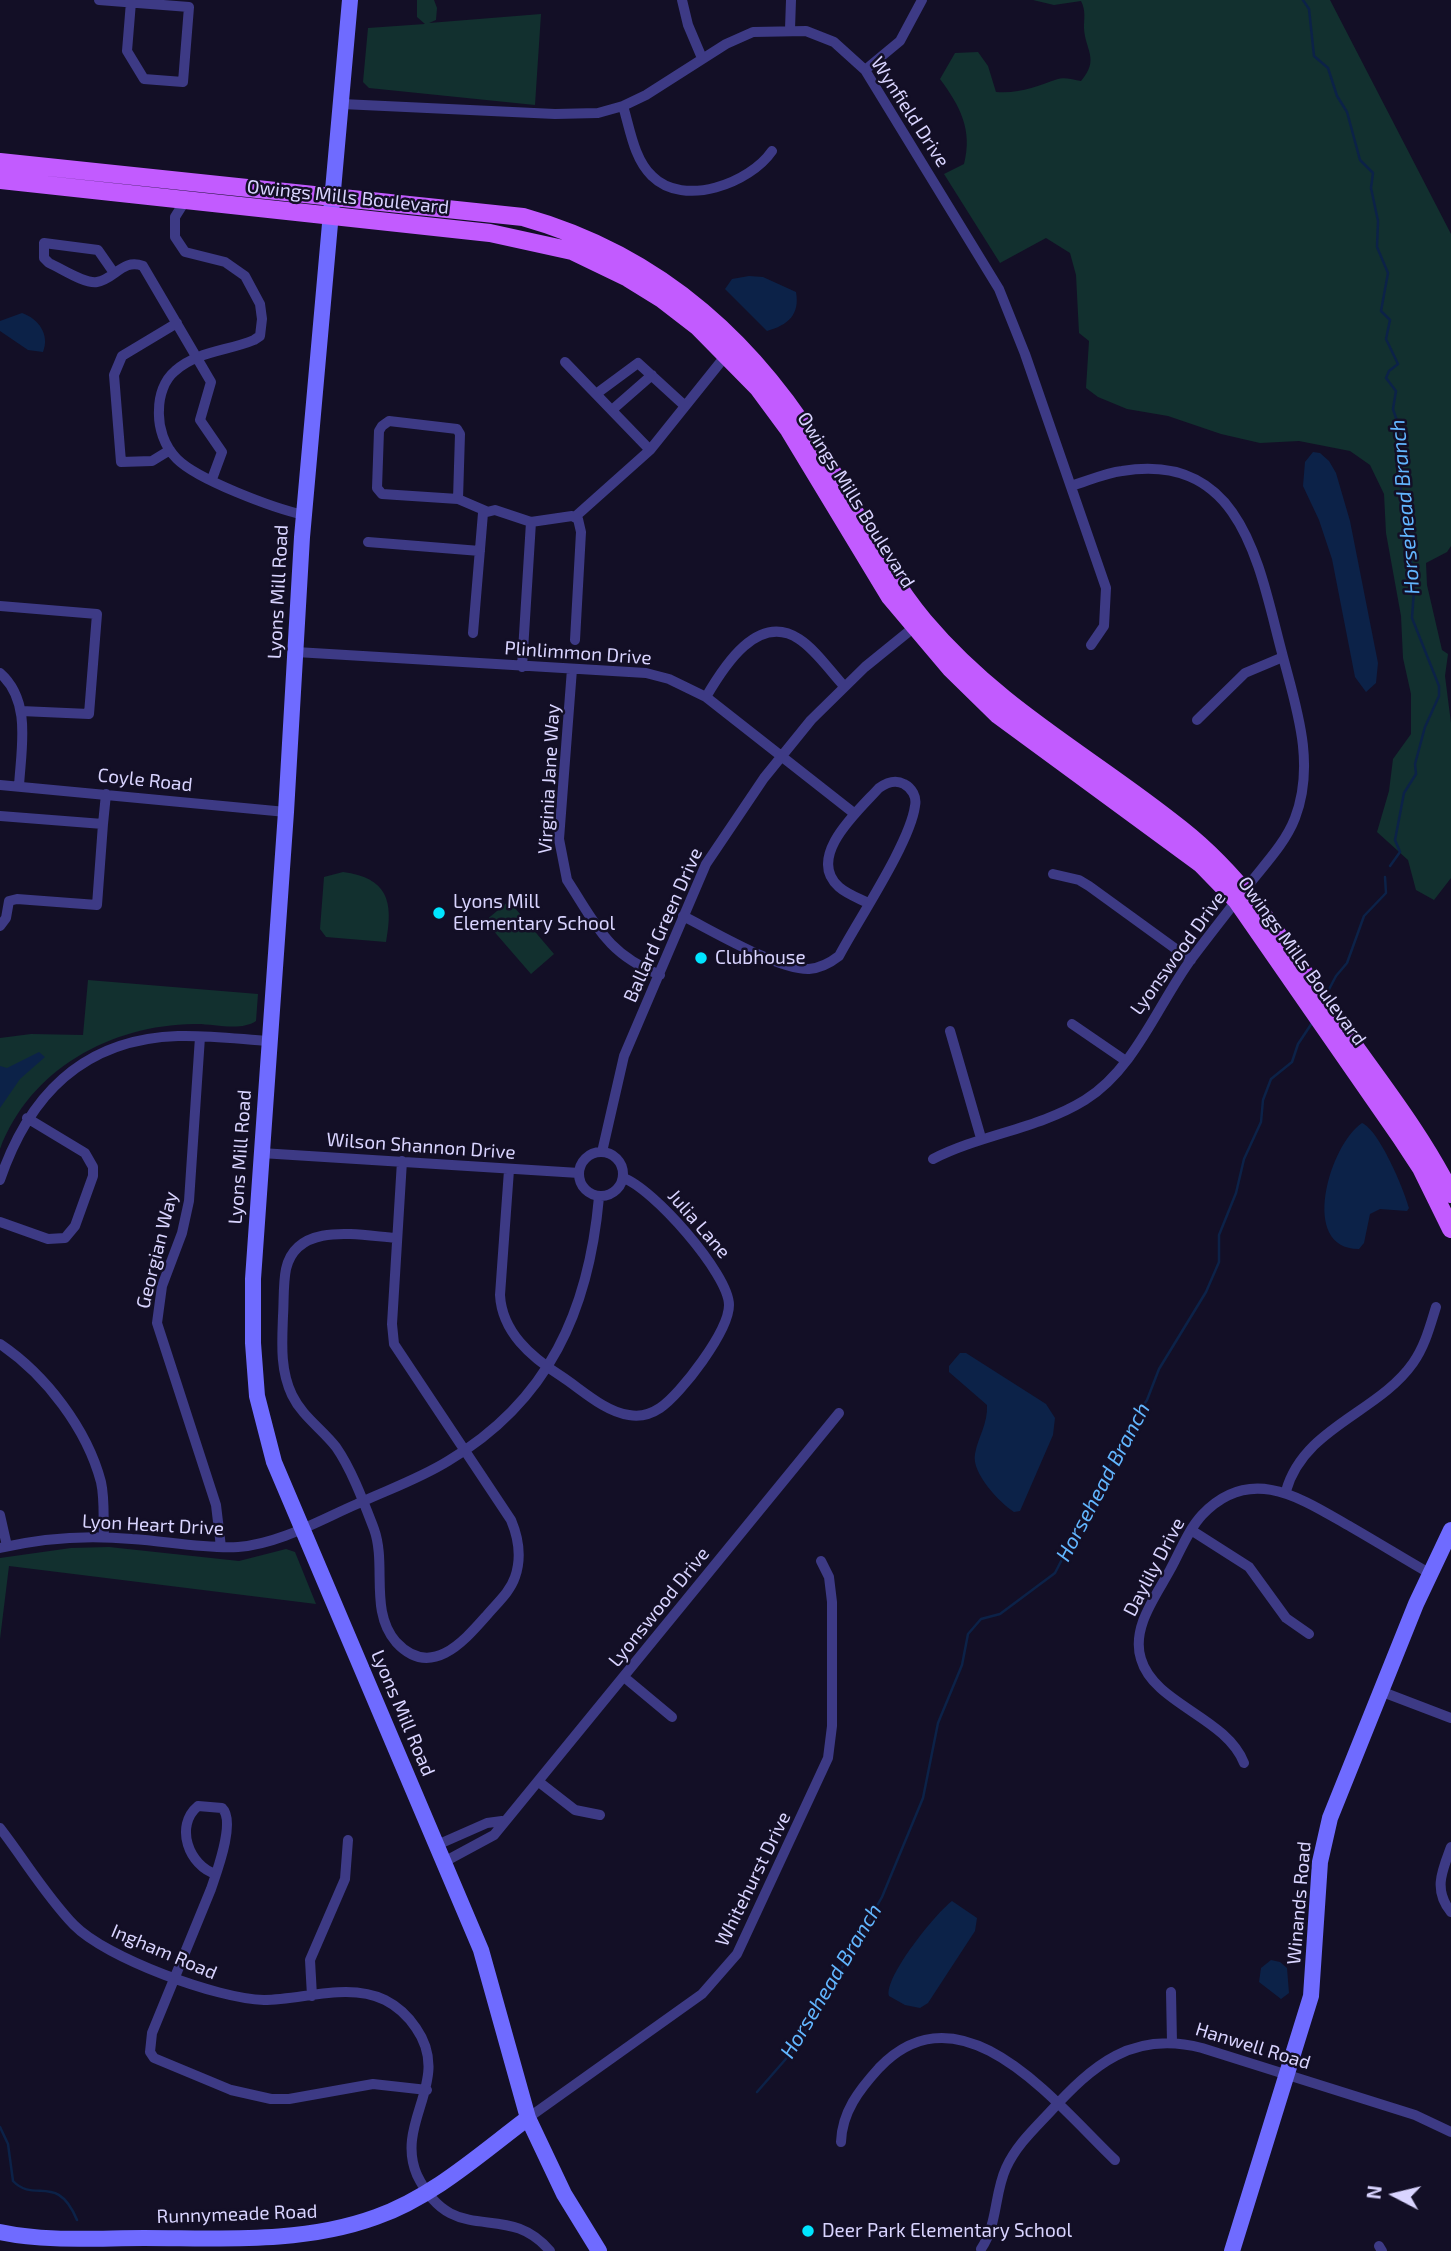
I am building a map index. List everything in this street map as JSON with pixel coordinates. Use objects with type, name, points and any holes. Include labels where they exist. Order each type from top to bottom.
[{"type":"main road","name":"Lyons Mill Road","points":[[349,0],[304,515],[261,1153],[252,1313],[255,1382],[274,1462],[491,1979],[510,2065],[527,2118],[564,2194],[598,2251]]},
{"type":"main road","name":"Owings Mills Boulevard","points":[[0,162],[523,217],[575,236],[637,266],[711,317],[745,349],[773,382],[805,427],[918,624]]},
{"type":"main road","name":"Owings Mills Boulevard","points":[[0,180],[490,233],[572,251],[628,278],[662,299],[727,354],[758,388],[789,430],[869,565],[918,624],[1011,707],[1180,828],[1241,895],[1333,1027],[1421,1168],[1451,1229]]},
{"type":"main road","name":"Owings Mills Boulevard","points":[[1333,1027],[1412,1129],[1451,1194]]},
{"type":"main road","name":"Winands Road","points":[[1232,2251],[1303,2030],[1312,1987],[1317,1891],[1324,1839],[1380,1691],[1429,1573],[1451,1530]]},
{"type":"main road","name":"Runnymeade Road","points":[[0,2232],[62,2239],[307,2234],[377,2217],[427,2193],[527,2118]]},
{"type":"street","points":[[99,0],[131,2],[189,7],[183,82],[144,79],[127,51],[131,2]]},
{"type":"street","points":[[682,0],[688,25],[702,58]]},
{"type":"street","points":[[790,29],[791,0]]},
{"type":"street","points":[[865,70],[900,41],[911,26],[922,0]]},
{"type":"street","name":"Wynfield Drive","points":[[342,104],[555,114],[598,113],[623,106],[702,58],[753,32],[790,29],[806,31],[834,42],[865,70],[999,289],[1072,486],[1106,588],[1104,625],[1091,645]]},
{"type":"street","points":[[623,106],[643,164],[652,176],[677,189],[702,190],[741,177],[763,163],[772,151]]},
{"type":"street","points":[[185,201],[173,222],[175,237],[181,248],[190,254],[214,258],[236,268],[254,290],[262,318],[260,336],[254,340],[197,358],[174,371],[162,389],[159,405],[160,428],[170,450],[188,468],[279,510],[304,515]]},
{"type":"street","points":[[114,273],[98,250],[44,243],[44,258],[49,263],[88,281],[97,282],[133,263],[143,266],[211,382],[200,421],[222,452],[212,479]]},
{"type":"street","points":[[170,450],[152,461],[121,462],[113,384],[122,356],[177,323]]},
{"type":"street","points":[[458,499],[460,434],[457,429],[389,421],[382,426],[376,470],[377,488],[382,494],[458,499],[486,511],[495,510],[531,522],[576,516],[650,450],[727,354]]},
{"type":"street","points":[[565,362],[650,450]]},
{"type":"street","points":[[596,394],[634,363],[652,374],[685,406]]},
{"type":"street","points":[[612,411],[652,374]]},
{"type":"street","name":"Lyonswood Drive","points":[[933,1159],[981,1138],[1037,1123],[1071,1108],[1100,1089],[1126,1061],[1191,960],[1290,831],[1301,800],[1305,764],[1303,736],[1247,533],[1239,518],[1214,494],[1185,476],[1152,470],[1119,471],[1072,486]]},
{"type":"street","points":[[473,633],[486,511]]},
{"type":"street","points":[[575,640],[581,532],[576,516]]},
{"type":"street","points":[[522,667],[531,522]]},
{"type":"street","points":[[368,542],[480,551]]},
{"type":"street","points":[[0,606],[97,614],[89,714],[21,711]]},
{"type":"street","name":"Ballard Green Drive","points":[[602,1152],[617,1076],[706,864],[732,823],[811,720],[844,686],[918,624]]},
{"type":"street","points":[[706,697],[719,675],[747,643],[772,632],[789,634],[805,643],[844,686]]},
{"type":"street","name":"Plinlimmon Drive","points":[[296,652],[646,673],[669,679],[706,697],[855,814]]},
{"type":"street","points":[[1197,720],[1245,673],[1283,657]]},
{"type":"street","name":"Virginia Jane Way","points":[[572,669],[559,839],[562,867],[567,880],[615,949],[632,964],[660,975]]},
{"type":"street","points":[[0,673],[11,687],[21,711],[19,786]]},
{"type":"street","points":[[683,916],[788,965],[819,968],[839,956],[868,903],[907,829],[916,805],[914,795],[902,782],[888,782],[878,788],[855,814],[830,850],[829,874],[838,886],[868,903]]},
{"type":"street","name":"Coyle Road","points":[[0,785],[286,812]]},
{"type":"street","points":[[0,926],[6,919],[9,901],[17,899],[97,905],[106,794]]},
{"type":"street","points":[[0,816],[103,824]]},
{"type":"street","points":[[1053,874],[1079,880],[1089,886],[1191,960]]},
{"type":"street","points":[[1072,1024],[1126,1061]]},
{"type":"street","points":[[950,1031],[981,1138]]},
{"type":"street","points":[[0,1180],[27,1118],[39,1101],[68,1074],[107,1051],[151,1039],[200,1037],[270,1041]]},
{"type":"street","name":"Georgian Way","points":[[200,1037],[189,1201],[182,1233],[158,1301],[157,1323],[216,1504],[221,1547]]},
{"type":"street","points":[[0,1222],[48,1239],[65,1238],[75,1226],[93,1176],[93,1167],[85,1153],[27,1118]]},
{"type":"street","points":[[602,1152],[616,1158],[621,1164],[623,1178],[615,1192],[598,1196],[584,1189],[579,1173],[586,1158],[602,1152]]},
{"type":"street","name":"Wilson Shannon Drive","points":[[261,1153],[579,1173]]},
{"type":"street","points":[[397,1238],[339,1234],[317,1237],[296,1249],[286,1268],[282,1344],[287,1382],[298,1407],[340,1455],[376,1540],[382,1614],[387,1628],[396,1642],[415,1654],[446,1655],[459,1647],[508,1591],[519,1562],[518,1542],[511,1520],[394,1344],[392,1324],[402,1161]]},
{"type":"street","name":"Julia Lane","points":[[509,1170],[501,1306],[525,1350],[613,1410],[632,1416],[643,1415],[668,1401],[723,1331],[729,1305],[718,1271],[647,1191],[623,1178]]},
{"type":"street","points":[[302,1528],[421,1476],[464,1451],[518,1407],[547,1367],[575,1316],[592,1261],[598,1196]]},
{"type":"street","points":[[1286,1491],[1295,1467],[1310,1448],[1395,1382],[1414,1362],[1436,1307]]},
{"type":"street","points":[[0,1344],[41,1380],[79,1432],[101,1483],[104,1537]]},
{"type":"street","name":"Lyonswood Drive","points":[[444,1862],[494,1835],[502,1821],[539,1782],[839,1413]]},
{"type":"street","name":"Daylily Drive","points":[[1244,1763],[1235,1745],[1152,1680],[1138,1648],[1141,1627],[1191,1531],[1209,1508],[1232,1494],[1257,1488],[1286,1491],[1429,1573]]},
{"type":"street","points":[[0,1515],[4,1547]]},
{"type":"street","name":"Lyon Heart Drive","points":[[4,1547],[104,1537],[221,1547],[253,1545],[302,1528]]},
{"type":"street","points":[[1191,1531],[1248,1567],[1286,1618],[1309,1634]]},
{"type":"street","name":"Whitehurst Drive","points":[[527,2118],[702,1994],[726,1970],[749,1932],[824,1773],[832,1742],[832,1602],[829,1577],[821,1561]]},
{"type":"street","points":[[624,1677],[672,1717]]},
{"type":"street","points":[[1380,1691],[1451,1718]]},
{"type":"street","points":[[539,1782],[575,1810],[600,1815]]},
{"type":"street","points":[[216,1874],[200,1867],[188,1850],[190,1818],[198,1805],[222,1808],[228,1816],[216,1874],[149,2044],[150,2052],[161,2063],[231,2090],[271,2099],[289,2099],[373,2084],[427,2090]]},
{"type":"street","name":"Lyonswood Drive","points":[[437,1845],[487,1823],[502,1821]]},
{"type":"street","name":"Ingham Road","points":[[0,1828],[81,1932],[93,1941],[209,1992],[248,1999],[356,1992],[385,2000],[400,2009],[412,2021],[426,2048],[430,2068],[427,2090],[416,2118],[411,2146],[417,2174],[427,2193]]},
{"type":"street","points":[[312,1996],[310,1959],[345,1879],[348,1840]]},
{"type":"street","points":[[1451,1847],[1440,1886],[1444,1902],[1451,1912]]},
{"type":"street","points":[[1171,1993],[1172,2043]]},
{"type":"street","points":[[841,2142],[843,2120],[848,2109],[868,2080],[900,2052],[928,2041],[960,2039],[990,2048],[1006,2058],[1115,2160]]},
{"type":"street","name":"Hanwell Road","points":[[981,2249],[992,2229],[1001,2182],[1013,2155],[1091,2070],[1122,2051],[1172,2043],[1202,2048],[1415,2115],[1451,2132]]},
{"type":"street","points":[[427,2193],[440,2209],[460,2222],[527,2230],[550,2251]]},
{"type":"green space","points":[[417,0],[434,0],[437,8],[436,20],[429,23],[541,14],[535,105],[369,88],[363,82],[368,28],[425,24],[417,17]]},
{"type":"green space","points":[[1033,0],[1330,0],[1451,234],[1451,546],[1447,552],[1426,563],[1427,585],[1442,650],[1448,654],[1445,676],[1451,723],[1451,878],[1434,900],[1416,890],[1408,860],[1377,832],[1389,791],[1393,759],[1411,734],[1411,694],[1403,658],[1401,616],[1386,533],[1384,494],[1370,465],[1350,451],[1299,441],[1260,443],[1221,434],[1168,416],[1127,409],[1098,397],[1086,388],[1089,341],[1079,333],[1076,275],[1070,253],[1046,238],[1000,263],[944,174],[964,164],[966,152],[963,119],[940,79],[955,53],[978,52],[988,66],[996,92],[1021,91],[1060,78],[1081,81],[1087,73],[1091,60],[1081,1],[1054,5]]},
{"type":"green space","points":[[343,872],[369,880],[384,894],[389,914],[386,942],[326,937],[320,929],[324,877]]},
{"type":"green space","points":[[509,901],[554,954],[531,974],[485,921]]},
{"type":"green space","points":[[88,980],[258,994],[256,1021],[234,1027],[194,1024],[163,1026],[104,1043],[77,1057],[31,1096],[0,1149],[0,1038],[31,1034],[83,1035]]},
{"type":"green space","points":[[109,1547],[239,1561],[286,1549],[295,1552],[316,1604],[9,1566],[0,1639],[0,1558],[71,1548]]},
{"type":"water","points":[[763,277],[796,292],[796,307],[791,318],[781,326],[767,331],[725,289],[732,279]]},
{"type":"water","points":[[22,313],[42,328],[45,340],[43,352],[28,350],[0,331],[0,321]]},
{"type":"water","points":[[1313,452],[1320,453],[1329,461],[1336,473],[1350,521],[1378,663],[1376,683],[1366,692],[1355,677],[1332,559],[1319,520],[1303,486],[1305,462]]},
{"type":"water","points":[[39,1052],[45,1057],[20,1079],[0,1108],[0,1066],[7,1068]]},
{"type":"water","points":[[1362,1123],[1369,1128],[1383,1148],[1409,1208],[1407,1211],[1380,1209],[1370,1214],[1364,1243],[1359,1249],[1340,1244],[1329,1232],[1325,1215],[1326,1194],[1339,1152],[1350,1134]]},
{"type":"water","points":[[960,1353],[966,1353],[1046,1404],[1055,1418],[1053,1435],[1020,1511],[1014,1512],[1001,1502],[977,1470],[975,1454],[986,1418],[987,1405],[949,1372],[949,1366]]},
{"type":"water","points":[[952,1901],[977,1918],[975,1931],[928,2003],[920,2008],[905,2005],[889,1996],[894,1975],[924,1931]]},
{"type":"water","points":[[1271,1960],[1280,1962],[1287,1968],[1289,1993],[1281,1999],[1259,1982],[1261,1968]]},
{"type":"waterway","name":"Horsehead Branch","points":[[1303,0],[1309,9],[1314,56],[1328,68],[1337,96],[1347,112],[1360,160],[1373,173],[1371,188],[1378,221],[1377,247],[1388,273],[1381,311],[1390,320],[1386,339],[1398,364],[1389,371],[1386,378],[1396,391],[1393,409],[1400,430],[1396,446],[1401,466],[1401,506],[1408,525],[1408,551],[1415,576],[1412,618],[1439,686],[1439,696],[1425,727],[1415,764],[1416,774],[1404,793],[1395,840],[1400,852],[1390,866]]},
{"type":"waterway","name":"Horsehead Branch","points":[[1326,995],[1347,963],[1364,916],[1386,893],[1385,877]]},
{"type":"waterway","name":"Horsehead Branch","points":[[757,2092],[798,2045],[882,1897],[923,1798],[938,1723],[962,1665],[968,1634],[981,1619],[1000,1614],[1055,1573],[1134,1419],[1147,1400],[1159,1369],[1206,1292],[1219,1262],[1219,1235],[1236,1193],[1244,1159],[1261,1122],[1263,1100],[1271,1079],[1292,1062],[1298,1044],[1312,1023]]},
{"type":"waterway","points":[[0,2127],[8,2144],[13,2181],[29,2190],[46,2191],[62,2197],[77,2220]]},
{"type":"place","name":"Lyons Mill Elementary School","points":[[439,913]]},
{"type":"place","name":"Clubhouse","points":[[701,958]]},
{"type":"place","name":"Deer Park Elementary School","points":[[808,2231]]}]
